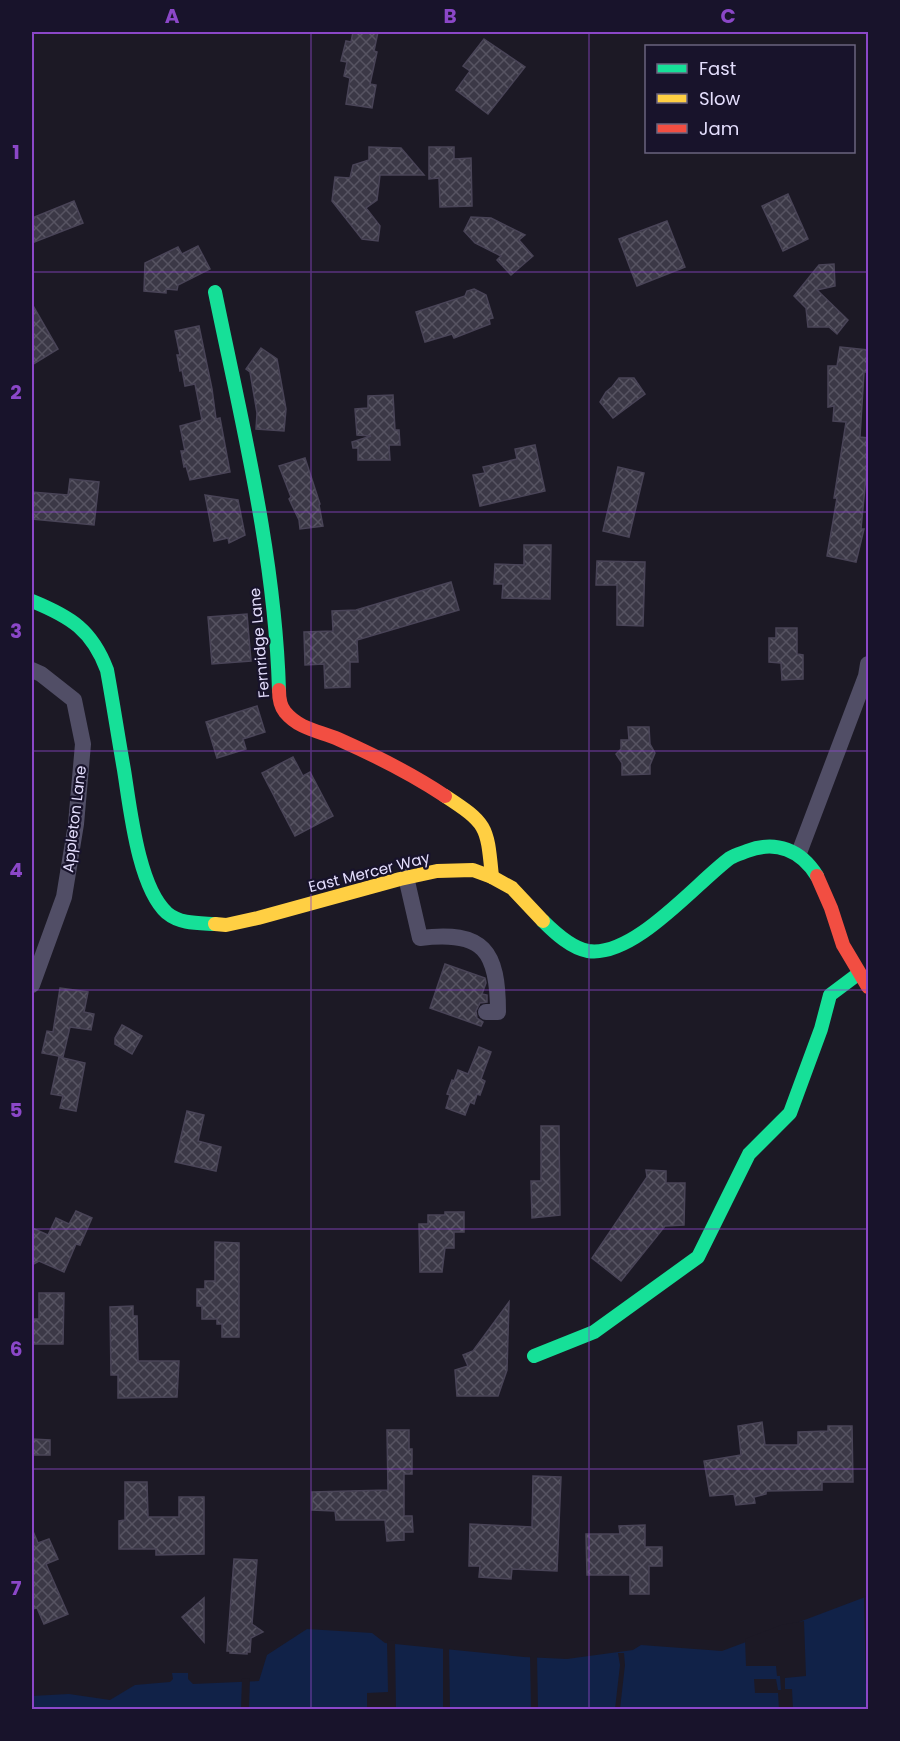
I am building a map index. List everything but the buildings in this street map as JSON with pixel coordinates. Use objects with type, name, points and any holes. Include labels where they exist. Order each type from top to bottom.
[{"type":"street","name":"Fernridge Lane","points":[[215,292],[262,524],[277,635],[279,699],[284,711],[309,730],[336,738],[428,784],[471,813],[481,824],[488,838],[492,877]]},
{"type":"street","name":"East Mercer Way","points":[[32,601],[50,607],[80,627],[98,648],[107,670],[136,839],[150,888],[157,902],[168,914],[183,922],[226,925],[437,871],[472,870],[492,877],[512,888],[560,938],[588,951],[614,948],[649,929],[732,857],[747,850],[764,846],[783,846],[799,853]]},
{"type":"street","points":[[868,664],[866,676],[799,853],[821,882],[839,938],[858,974],[868,987]]},
{"type":"street","name":"Appleton Lane","points":[[32,670],[41,674],[75,700],[83,744],[76,824],[64,897],[32,985]]},
{"type":"street","points":[[406,878],[420,938],[439,935],[464,938],[482,945],[490,959],[498,987],[498,1012],[486,1012]]},
{"type":"street","points":[[534,1356],[594,1332],[698,1257],[748,1154],[790,1113],[821,1029],[830,995],[858,974]]},
{"type":"water","points":[[868,1596],[868,1709],[32,1710],[32,1696],[69,1694],[110,1700],[135,1685],[170,1682],[173,1679],[172,1673],[188,1673],[188,1679],[193,1684],[259,1681],[267,1655],[307,1629],[372,1633],[385,1643],[524,1657],[567,1659],[633,1650],[641,1645],[722,1651]]},
{"type":"pier","points":[[868,1596],[868,1685],[866,1685],[864,1597]]},
{"type":"pier","points":[[804,1621],[806,1676],[785,1678],[785,1689],[792,1689],[793,1709],[779,1709],[778,1693],[755,1693],[754,1679],[776,1679],[778,1690],[781,1690],[780,1676],[777,1676],[776,1666],[746,1666],[745,1639],[781,1625]]},
{"type":"pier","points":[[387,1640],[395,1641],[396,1709],[367,1709],[367,1693],[388,1692]]},
{"type":"pier","points":[[443,1647],[449,1647],[450,1709],[443,1709]]},
{"type":"pier","points":[[618,1653],[624,1653],[625,1665],[620,1709],[615,1709],[620,1665]]},
{"type":"pier","points":[[530,1655],[537,1655],[538,1709],[531,1709]]},
{"type":"pier","points":[[250,1678],[249,1709],[241,1709],[242,1679]]},
{"type":"traffic: fast","points":[[215,292],[256,490],[271,589],[279,690]]},
{"type":"traffic: fast","points":[[32,601],[58,613],[78,626],[94,645],[107,670],[137,846],[142,866],[157,901],[172,917],[190,922],[215,924]]},
{"type":"traffic: fast","points":[[543,921],[575,947],[588,951],[606,950],[625,943],[644,931],[730,858],[747,851],[768,847],[787,850],[803,860],[817,876]]},
{"type":"traffic: fast","points":[[534,1356],[594,1332],[698,1257],[749,1154],[790,1113],[821,1029],[830,995],[858,974]]},
{"type":"traffic: slow","points":[[445,796],[470,813],[483,828],[489,847],[492,877]]},
{"type":"traffic: slow","points":[[215,924],[226,925],[258,918],[437,871],[473,870],[512,888],[543,921]]},
{"type":"traffic: jam","points":[[279,690],[283,710],[297,722],[379,758],[445,796]]},
{"type":"traffic: jam","points":[[817,876],[831,908],[843,945],[868,987]]}]
